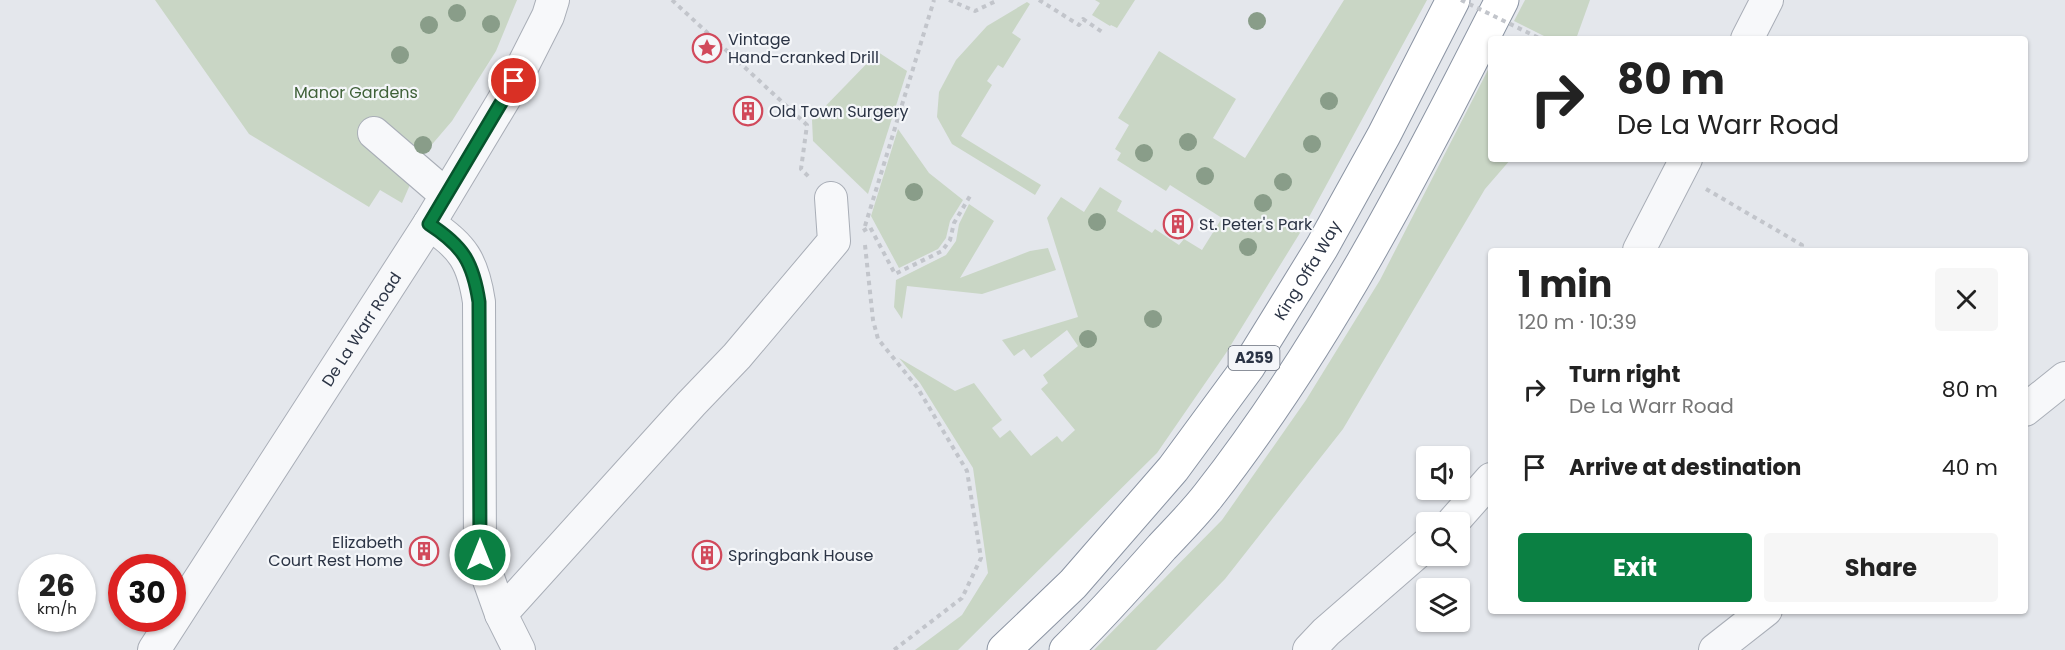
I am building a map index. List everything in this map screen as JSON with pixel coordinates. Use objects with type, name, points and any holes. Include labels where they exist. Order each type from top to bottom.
[{"type":"highway","name":"King Offa Way","points":[[1004,650],[1073,584],[1173,469],[1248,367],[1322,247],[1384,135],[1453,0]]},
{"type":"highway","name":"A259","points":[[1066,650],[1101,616],[1207,497],[1284,390],[1359,270],[1425,151],[1502,0]]},
{"type":"street","name":"De La Warr Road","points":[[154,650],[429,224],[514,81],[554,0]]},
{"type":"street","points":[[1749,36],[1767,0]]},
{"type":"street","points":[[374,133],[446,195]]},
{"type":"street","points":[[1640,248],[1682,166]]},
{"type":"street","points":[[501,614],[737,356],[834,241],[831,198]]},
{"type":"street","points":[[429,224],[445,234],[468,260],[476,279],[479,302],[480,555],[501,614],[519,650]]},
{"type":"street","points":[[2028,408],[2065,378]]},
{"type":"street","points":[[1462,512],[1488,482]]},
{"type":"street","points":[[1309,650],[1326,632],[1416,554]]},
{"type":"street","points":[[1715,650],[1761,614]]},
{"type":"path","points":[[672,0],[807,125],[801,169],[864,231]]},
{"type":"path","points":[[894,650],[962,598],[981,558],[967,471],[917,387],[878,339],[873,320],[864,231],[934,0]]},
{"type":"path","points":[[949,0],[975,11],[998,0]]},
{"type":"path","points":[[1040,0],[1079,25],[1083,19],[1105,34]]},
{"type":"path","points":[[1461,0],[1535,36]]},
{"type":"path","points":[[1682,166],[1802,245],[1801,248]]},
{"type":"path","points":[[864,231],[870,227],[896,274],[942,251],[950,240],[954,223],[970,196]]},
{"type":"green space","name":"Manor Gardens","points":[[155,0],[517,0],[496,51],[452,121],[423,155],[402,203],[380,190],[369,207],[249,134]]},
{"type":"green space","points":[[1095,0],[1135,0],[1117,28],[1092,15],[1100,3]]},
{"type":"green space","points":[[1344,0],[1427,0],[1303,228],[1226,353],[1157,453],[958,650],[915,650],[962,615],[988,573],[973,468],[920,383],[899,358],[955,391],[974,383],[1002,420],[992,428],[1000,438],[1010,430],[1031,456],[1057,436],[1062,442],[1075,430],[1041,389],[1048,383],[1043,375],[1078,346],[1067,330],[1031,358],[1024,349],[1014,356],[1002,340],[1078,317],[1047,218],[1061,197],[1084,212],[1100,187],[1122,201],[1117,211],[1152,233],[1155,229],[1179,245],[1184,239],[1202,250],[1222,218],[1170,185],[1166,191],[1117,160],[1121,153],[1115,149],[1129,125],[1118,118],[1159,51],[1236,99],[1213,138],[1245,158]]},
{"type":"green space","points":[[1525,0],[1590,0],[1577,36],[1544,36],[1514,21]]},
{"type":"green space","points":[[1027,2],[1030,4],[1012,33],[1021,39],[1003,68],[998,65],[987,81],[992,85],[961,136],[1041,185],[1035,195],[952,144],[937,117],[939,92],[956,60],[987,26]]},
{"type":"green space","points":[[878,52],[907,71],[868,194],[813,141],[812,120]]},
{"type":"green space","points":[[1488,70],[1488,162],[1508,162],[1485,189],[1343,429],[1225,579],[1156,650],[1094,650],[1222,520],[1306,400],[1380,280]]},
{"type":"green space","points":[[898,129],[929,173],[963,200],[950,221],[946,238],[938,249],[899,268],[871,216]]},
{"type":"green space","points":[[969,204],[994,221],[960,278],[1030,251],[1048,248],[1056,270],[982,294],[907,286],[902,319],[894,307],[896,280],[946,255],[956,241],[959,224]]},
{"type":"place","name":"Vintage Hand-cranked Drill","points":[[707,48]]},
{"type":"place","name":"Old Town Surgery","points":[[748,111]]},
{"type":"place","name":"St. Peter's Park","points":[[1178,224]]},
{"type":"place","name":"Elizabeth Court Rest Home","points":[[424,551]]},
{"type":"place","name":"Springbank House","points":[[707,555]]},
{"type":"route","points":[[480,555],[479,302],[476,279],[468,260],[445,234],[429,224],[514,81]]}]
